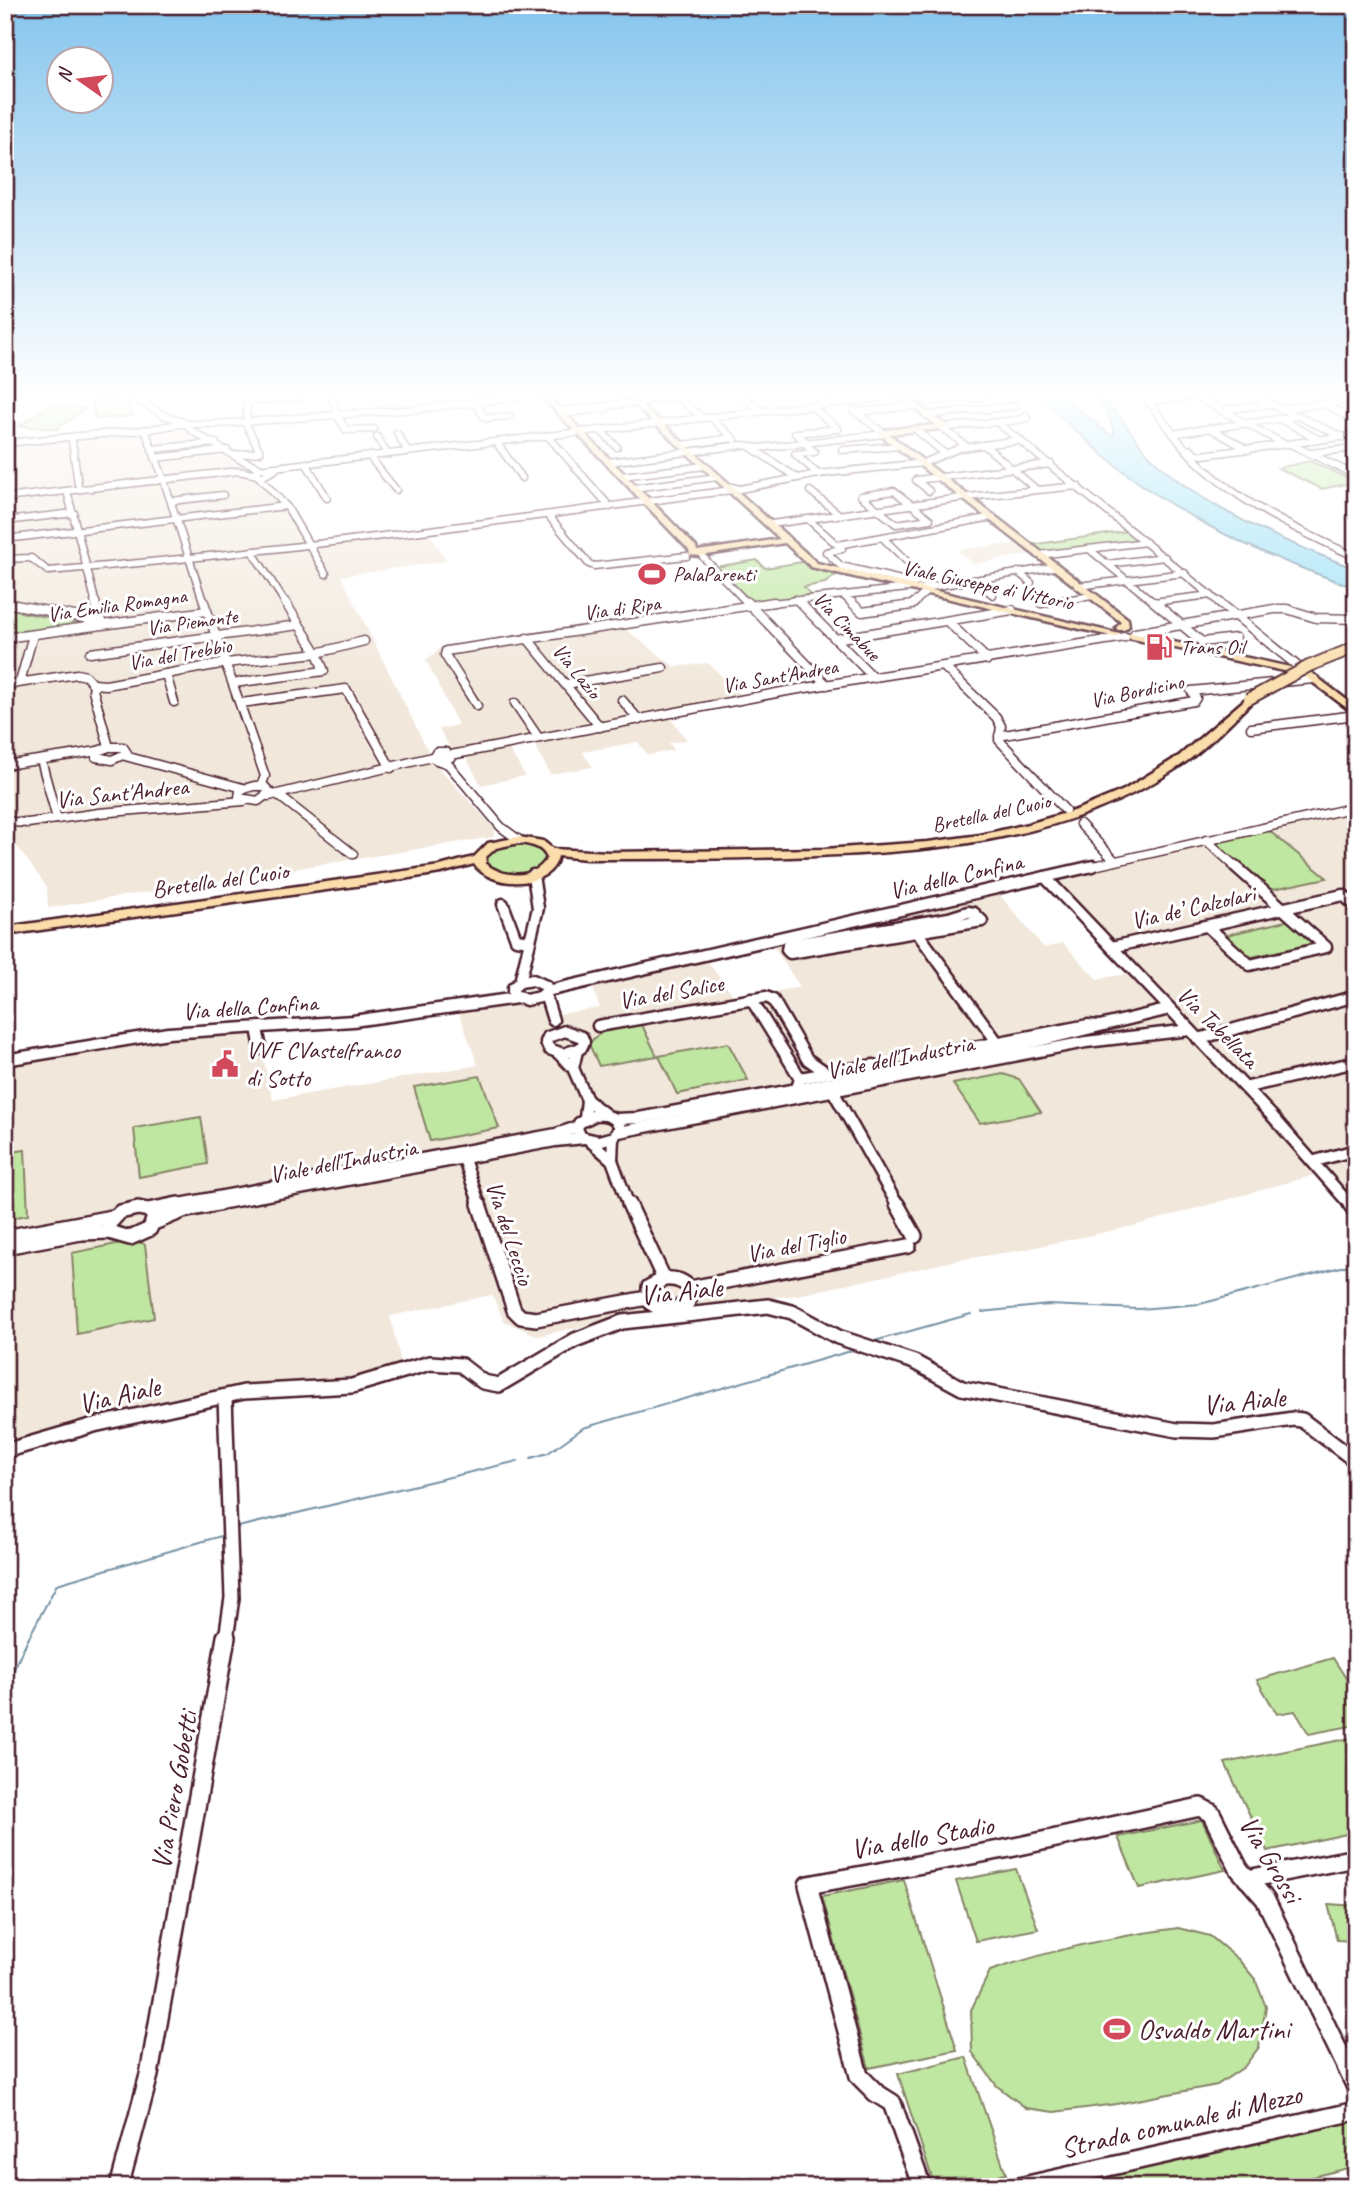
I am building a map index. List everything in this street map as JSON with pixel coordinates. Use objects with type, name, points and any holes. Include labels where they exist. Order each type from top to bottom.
[{"type":"main road","points":[[644,499],[699,556],[790,542]]},
{"type":"main road","name":"Viale Giuseppe di Vittorio","points":[[744,499],[819,567],[1131,634],[1310,676]]},
{"type":"main road","points":[[971,499],[1126,622],[1131,634]]},
{"type":"main road","name":"Bretella del Cuoio","points":[[5,931],[481,864],[501,877],[529,880],[551,858],[875,851],[942,845],[1076,813],[1149,780],[1196,747],[1249,699],[1297,671],[1356,647]]},
{"type":"main road","points":[[1310,676],[1356,713]]},
{"type":"main road","points":[[481,864],[485,850],[497,844],[519,840],[536,842],[551,858]]},
{"type":"street","points":[[70,499],[101,623]]},
{"type":"street","points":[[186,499],[171,501],[215,637],[234,683],[265,776],[261,786]]},
{"type":"street","points":[[281,499],[326,574]]},
{"type":"street","points":[[603,499],[610,507]]},
{"type":"street","points":[[5,559],[31,558],[44,569],[52,571],[87,568],[309,545],[667,499]]},
{"type":"street","points":[[820,499],[840,515]]},
{"type":"street","points":[[865,499],[896,524],[930,519],[905,499]]},
{"type":"street","points":[[771,524],[952,499]]},
{"type":"street","points":[[1094,499],[1310,676]]},
{"type":"street","points":[[1248,499],[1275,516],[1356,557]]},
{"type":"street","points":[[5,539],[286,506]]},
{"type":"street","points":[[5,521],[74,513]]},
{"type":"street","points":[[548,515],[589,564],[594,566],[699,556],[827,685]]},
{"type":"street","points":[[838,545],[993,516]]},
{"type":"street","points":[[809,520],[842,549],[826,552],[841,566],[914,583],[925,589]]},
{"type":"street","points":[[883,538],[925,589]]},
{"type":"street","points":[[1039,555],[1146,542]]},
{"type":"street","points":[[1089,549],[1202,642],[1236,638]]},
{"type":"street","points":[[234,683],[324,671],[317,653],[252,551]]},
{"type":"street","points":[[1108,564],[1165,557]]},
{"type":"street","name":"Via di Ripa","points":[[477,706],[444,653],[446,651],[796,599],[925,589],[1054,567]]},
{"type":"street","points":[[7,571],[5,602],[90,624]]},
{"type":"street","points":[[1018,572],[1031,583]]},
{"type":"street","points":[[1078,586],[1185,573]]},
{"type":"street","points":[[974,580],[993,596]]},
{"type":"street","points":[[845,597],[862,612],[912,605],[925,589]]},
{"type":"street","points":[[1153,601],[1211,595]]},
{"type":"street","points":[[1041,603],[1093,596]]},
{"type":"street","name":"Via Cimabue","points":[[796,599],[873,678]]},
{"type":"street","name":"Via Sant'Andrea","points":[[5,818],[28,822],[99,813],[258,801],[273,795],[420,761],[538,737],[1237,615],[1281,609],[1316,618],[1356,619]]},
{"type":"street","points":[[835,639],[1012,610]]},
{"type":"street","name":"Via Emilia Romagna","points":[[5,638],[90,624],[207,611]]},
{"type":"street","points":[[947,621],[988,660]]},
{"type":"street","name":"Via Piemonte","points":[[90,653],[299,625]]},
{"type":"street","points":[[20,682],[33,635]]},
{"type":"street","name":"Via Lazio","points":[[527,638],[600,727]]},
{"type":"street","name":"Via del Trebbio","points":[[5,685],[77,674],[86,676],[95,684],[226,663],[317,653],[364,641]]},
{"type":"street","points":[[944,667],[996,717],[1001,726],[999,740],[1065,810]]},
{"type":"street","points":[[566,684],[663,668]]},
{"type":"street","points":[[166,674],[174,702]]},
{"type":"street","name":"Via Bordicino","points":[[999,736],[1194,701],[1196,698],[1191,691],[1310,676]]},
{"type":"street","points":[[95,684],[93,690],[108,747]]},
{"type":"street","points":[[241,703],[346,689],[391,768]]},
{"type":"street","points":[[622,700],[639,720]]},
{"type":"street","points":[[515,703],[538,737]]},
{"type":"street","points":[[1251,729],[1356,713]]},
{"type":"street","points":[[5,765],[98,751],[108,747],[123,747],[127,752],[125,756]]},
{"type":"street","points":[[98,751],[96,757],[102,760],[125,756],[243,788],[261,786],[270,790],[273,795],[353,854]]},
{"type":"street","points":[[451,756],[501,827],[519,840]]},
{"type":"street","points":[[41,760],[57,819]]},
{"type":"street","points":[[243,788],[237,796],[244,801]]},
{"type":"street","name":"Via della Confina","points":[[5,1060],[169,1033],[353,1021],[499,999],[514,994],[530,1000],[546,990],[565,985],[1356,807]]},
{"type":"street","points":[[1080,824],[1115,861]]},
{"type":"street","points":[[497,844],[501,827]]},
{"type":"street","points":[[1206,840],[1326,947],[1250,965],[1207,926]]},
{"type":"street","name":"Via Tabellata","points":[[1045,877],[1198,1039],[1248,1087],[1315,1161],[1356,1212]]},
{"type":"street","points":[[529,880],[539,905],[530,941],[529,975]]},
{"type":"street","name":"Via de’ Calzolari","points":[[1112,947],[1343,895],[1356,906]]},
{"type":"street","points":[[503,904],[516,939],[530,941]]},
{"type":"street","points":[[968,912],[974,913],[982,921],[917,932],[790,953],[787,950],[789,945],[948,918],[968,912]]},
{"type":"street","points":[[917,932],[998,1042]]},
{"type":"street","points":[[514,994],[520,982],[529,975]]},
{"type":"street","points":[[529,975],[546,990],[547,1006],[553,1020],[583,1039],[573,1068]]},
{"type":"street","points":[[827,1073],[807,1059],[771,998],[766,996],[751,999],[798,1083],[827,1073],[874,1065],[893,1072]]},
{"type":"street","points":[[1198,1039],[1356,996]]},
{"type":"street","name":"Via del Salice","points":[[598,1026],[751,999]]},
{"type":"street","points":[[530,1000],[547,1006]]},
{"type":"street","name":"Viale dell'Industria","points":[[5,1237],[112,1217],[132,1208],[148,1210],[556,1134],[581,1122],[611,1117],[639,1118],[798,1083],[893,1072],[1109,1027],[1170,1009]]},
{"type":"street","points":[[553,1020],[547,1047],[558,1053],[573,1068],[587,1100],[620,1125],[612,1160],[627,1200],[664,1279],[649,1287],[648,1298],[659,1308],[677,1309],[690,1300],[690,1288]]},
{"type":"street","points":[[948,1061],[948,1052],[1088,1025],[1109,1027]]},
{"type":"street","points":[[257,1028],[261,1049]]},
{"type":"street","name":"Viale dell'Industria","points":[[5,1247],[81,1233],[109,1232],[121,1238],[133,1238],[144,1234],[154,1223],[183,1211],[560,1140],[587,1140],[616,1135],[1086,1042],[1190,1030]]},
{"type":"street","points":[[548,1037],[557,1032],[569,1031]]},
{"type":"street","points":[[558,1053],[577,1051]]},
{"type":"street","points":[[1248,1087],[1356,1062]]},
{"type":"street","name":"Via del Tiglio","points":[[664,1279],[677,1279],[690,1288],[912,1241],[833,1091]]},
{"type":"street","points":[[587,1100],[578,1132],[612,1160]]},
{"type":"street","points":[[1315,1161],[1356,1150]]},
{"type":"street","name":"Via del Leccio","points":[[464,1159],[513,1310],[521,1317],[536,1319],[648,1298]]},
{"type":"street","points":[[148,1210],[154,1216],[154,1223]]},
{"type":"street","points":[[109,1232],[108,1225],[112,1217]]},
{"type":"street","name":"Via Aiale","points":[[5,1451],[94,1425],[225,1397],[278,1388],[352,1386],[430,1363],[461,1365],[490,1385],[499,1385],[575,1340],[622,1322],[778,1306],[856,1346],[915,1362],[949,1384],[961,1388],[1177,1430],[1214,1431],[1293,1419],[1302,1420],[1356,1461]]},
{"type":"street","name":"Via Piero Gobetti","points":[[119,2187],[152,2061],[214,1717],[232,1598],[225,1397]]},
{"type":"street","name":"Via Grossi","points":[[1046,1840],[1200,1807],[1207,1810],[1214,1818],[1236,1864],[1265,1899],[1356,2087]]},
{"type":"street","name":"Via dello Stadio","points":[[922,2187],[892,2103],[876,2094],[859,2076],[808,1885],[1046,1840]]},
{"type":"street","points":[[1247,1879],[1356,1858]]},
{"type":"street","name":"Strada comunale di Mezzo","points":[[1019,2187],[1356,2111]]},
{"type":"street","points":[[1350,2187],[1356,2186]]},
{"type":"shaded area","points":[[5,499],[277,499],[305,545],[428,531],[447,561],[341,576],[428,751],[427,755],[495,829],[493,837],[48,908],[47,887],[5,830]]},
{"type":"shaded area","points":[[1017,543],[1031,554],[973,564],[957,550]]},
{"type":"shaded area","points":[[620,625],[675,667],[708,663],[743,697],[667,714],[687,740],[669,743],[674,750],[648,755],[638,742],[582,752],[593,767],[550,774],[532,740],[507,745],[525,776],[481,785],[466,757],[456,758],[439,729],[458,725],[426,660],[441,648]]},
{"type":"shaded area","points":[[1356,804],[1356,1224],[1318,1174],[1133,1226],[1022,1250],[958,1260],[803,1294],[629,1316],[538,1336],[504,1321],[492,1295],[390,1316],[402,1367],[358,1380],[259,1387],[5,1447],[5,1057],[77,1042],[173,1030],[255,1024],[273,1100],[478,1065],[458,1010],[476,1000],[547,987],[560,1014],[600,1008],[589,978],[701,953],[736,999],[800,987],[767,937],[992,886],[1044,948],[1063,943],[1097,979],[1127,974],[1039,875]]},
{"type":"green space","points":[[1128,531],[1141,542],[1042,554],[1031,545]]},
{"type":"green space","points":[[757,560],[765,568],[802,562],[810,568],[836,575],[825,583],[804,587],[811,595],[753,603],[715,567]]},
{"type":"green space","points":[[10,607],[18,608],[20,612],[84,624],[11,635]]},
{"type":"green space","points":[[1267,829],[1327,878],[1269,890],[1213,841]]},
{"type":"green space","points":[[517,843],[530,844],[544,850],[548,859],[535,871],[519,875],[487,865],[486,855],[498,847]]},
{"type":"green space","points":[[1290,920],[1316,943],[1247,958],[1222,936]]},
{"type":"green space","points":[[641,1023],[657,1056],[599,1066],[589,1044],[594,1038],[612,1028]]},
{"type":"green space","points":[[728,1043],[748,1080],[677,1094],[659,1056]]},
{"type":"green space","points":[[1003,1074],[1019,1079],[1041,1112],[980,1123],[953,1084]]},
{"type":"green space","points":[[480,1076],[499,1128],[430,1141],[414,1087]]},
{"type":"green space","points":[[201,1117],[208,1164],[139,1177],[134,1128]]},
{"type":"green space","points":[[25,1150],[28,1215],[5,1219],[5,1153]]},
{"type":"green space","points":[[139,1241],[145,1245],[154,1318],[77,1334],[72,1253]]},
{"type":"green space","points":[[1333,1658],[1356,1694],[1356,1725],[1309,1734],[1295,1711],[1277,1714],[1257,1680]]},
{"type":"green space","points":[[1356,1737],[1356,1832],[1267,1851],[1225,1763]]},
{"type":"green space","points":[[1202,1820],[1225,1870],[1139,1888],[1118,1837]]},
{"type":"green space","points":[[1016,1869],[1038,1929],[976,1941],[956,1881]]},
{"type":"green space","points":[[904,1880],[957,2050],[869,2068],[822,1896]]},
{"type":"green space","points":[[1328,1904],[1356,1906],[1356,1941],[1337,1940]]},
{"type":"green space","name":"Osvaldo Martini","points":[[1178,1928],[1210,1936],[1238,1959],[1255,1979],[1266,2007],[1259,2047],[1244,2067],[1217,2085],[1116,2104],[1054,2112],[1026,2108],[997,2086],[972,2052],[971,2010],[990,1971],[1083,1945]]},
{"type":"green space","points":[[966,2057],[1006,2174],[935,2187],[898,2074]]},
{"type":"green space","points":[[1353,2115],[1356,2166],[1273,2187],[1049,2187]]},
{"type":"water","points":[[1163,499],[1205,499],[1302,548],[1356,569],[1356,588],[1245,544]]},
{"type":"waterway","points":[[982,1312],[1048,1305],[1139,1309],[1200,1304],[1356,1263]]},
{"type":"waterway","points":[[871,1342],[971,1314]]},
{"type":"waterway","points":[[531,1458],[548,1453],[583,1428],[851,1351]]},
{"type":"waterway","points":[[238,1527],[518,1461]]},
{"type":"waterway","points":[[28,1638],[57,1584],[221,1536]]},
{"type":"waterway","points":[[5,1687],[28,1638]]},
{"type":"place","name":"PalaParenti","points":[[652,574]]},
{"type":"place","name":"Trans Oil","points":[[1159,647]]},
{"type":"place","name":"VVF CVastelfranco di Sotto","points":[[225,1064]]},
{"type":"place","name":"Osvaldo Martini","points":[[1117,2029]]}]
